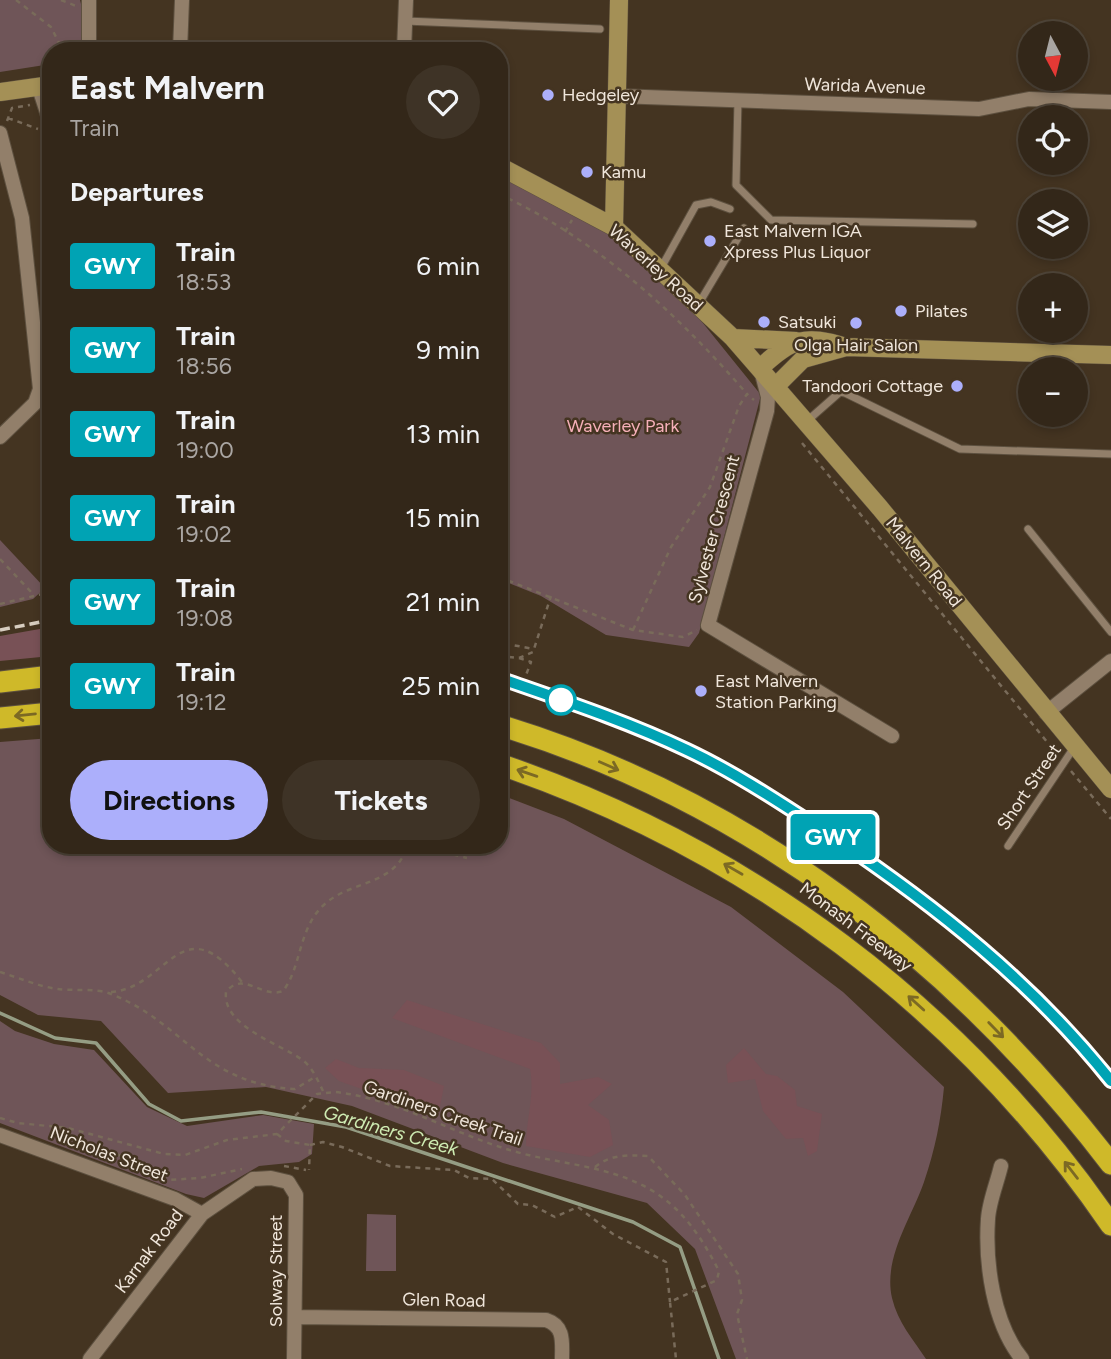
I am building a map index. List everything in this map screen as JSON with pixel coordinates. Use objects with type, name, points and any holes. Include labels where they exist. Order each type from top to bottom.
[{"type":"highway","points":[[0,682],[42,677]]},
{"type":"highway","points":[[0,718],[42,714]]},
{"type":"highway","name":"Monash Freeway","points":[[508,728],[600,761],[685,801],[769,848],[850,903],[911,951],[979,1013],[1048,1086],[1111,1164]]},
{"type":"highway","name":"Monash Freeway","points":[[508,767],[627,813],[698,849],[787,903],[857,953],[920,1007],[987,1072],[1050,1143],[1111,1225]]},
{"type":"main road","points":[[614,227],[619,0]]},
{"type":"main road","points":[[0,92],[42,92]]},
{"type":"main road","name":"Waverley Road","points":[[508,171],[614,227],[733,338]]},
{"type":"main road","points":[[733,338],[796,341],[815,339],[846,347],[1111,355]]},
{"type":"main road","name":"Malvern Road","points":[[733,338],[761,367],[767,396],[801,428],[1111,789]]},
{"type":"main road","points":[[761,367],[796,341]]},
{"type":"main road","points":[[767,396],[803,359],[846,347]]},
{"type":"street","points":[[180,42],[182,0]]},
{"type":"street","points":[[404,42],[406,0]]},
{"type":"street","points":[[83,3],[88,42]]},
{"type":"street","name":"Warida Avenue","points":[[617,96],[979,109],[1029,99],[1111,102]]},
{"type":"street","points":[[0,133],[22,218],[40,389],[35,403],[0,437]]},
{"type":"street","name":"Sylvester Crescent","points":[[767,396],[708,625],[892,736]]},
{"type":"street","points":[[1046,713],[1111,660]]},
{"type":"street","name":"Nicholas Street","points":[[0,1135],[175,1199],[202,1214]]},
{"type":"street","points":[[1001,1166],[988,1217],[990,1266],[999,1313],[1022,1359]]},
{"type":"street","name":"Karnak Road","points":[[90,1359],[202,1214],[253,1179],[271,1178],[290,1184]]},
{"type":"street","name":"Solway Street","points":[[290,1184],[296,1195],[294,1359]]},
{"type":"street","name":"Glen Road","points":[[295,1317],[546,1320],[552,1322],[561,1332],[562,1359]]},
{"type":"lane","points":[[405,21],[600,29]]},
{"type":"lane","points":[[738,100],[736,185],[771,220],[973,224]]},
{"type":"lane","points":[[661,268],[696,205],[711,202],[730,209]]},
{"type":"lane","points":[[698,305],[744,228]]},
{"type":"lane","points":[[801,428],[839,392],[960,449],[1111,454]]},
{"type":"lane","points":[[1028,529],[1111,632]]},
{"type":"lane","name":"Short Street","points":[[1008,846],[1076,746]]},
{"type":"path","points":[[16,0],[51,27],[58,42]]},
{"type":"path","points":[[61,0],[83,3]]},
{"type":"path","points":[[0,133],[12,108],[42,92]]},
{"type":"path","points":[[8,118],[42,131]]},
{"type":"path","points":[[508,199],[555,226],[641,286],[704,344],[747,394],[767,396]]},
{"type":"path","points":[[633,630],[671,547],[710,487],[739,406],[747,394]]},
{"type":"path","points":[[801,428],[1057,755]]},
{"type":"path","points":[[0,559],[33,594]]},
{"type":"path","points":[[508,580],[633,630],[683,637],[708,625]]},
{"type":"path","points":[[0,604],[42,593]]},
{"type":"path","points":[[519,658],[534,649],[551,596]]},
{"type":"path","points":[[508,645],[534,649]]},
{"type":"path","points":[[508,657],[531,662],[526,675]]},
{"type":"path","points":[[1071,771],[1111,819]]},
{"type":"path","points":[[0,972],[52,988],[107,993],[133,986],[182,952],[207,951],[224,961],[242,982],[269,993],[284,991],[302,941],[321,907],[337,895],[387,874],[404,854]]},
{"type":"path","points":[[452,854],[467,858]]},
{"type":"path","points":[[0,1118],[18,1123],[68,1128],[175,1155],[195,1153],[227,1140],[278,1133],[311,1098],[324,1092],[302,1059],[268,1043],[232,1013],[226,1002],[226,992],[234,984],[242,982]]},
{"type":"path","points":[[107,993],[140,1009],[232,1076],[255,1084],[292,1089],[315,1077]]},
{"type":"path","name":"Gardiners Creek Trail","points":[[324,1092],[346,1093],[404,1110],[511,1151],[595,1167],[634,1181],[677,1210],[690,1223],[719,1276],[714,1281],[671,1301]]},
{"type":"path","points":[[68,1128],[73,1140],[131,1159],[163,1179],[200,1178],[248,1168]]},
{"type":"path","points":[[278,1133],[286,1141],[310,1145],[323,1142],[390,1166],[454,1170],[469,1178],[492,1179],[519,1204],[531,1205],[555,1217],[578,1207],[612,1234],[666,1262],[676,1359]]},
{"type":"path","points":[[278,1168],[286,1166],[308,1170],[310,1145]]},
{"type":"path","points":[[595,1167],[603,1160],[623,1154],[648,1156],[685,1195],[738,1274],[742,1300],[737,1314],[747,1359]]},
{"type":"green space","points":[[0,0],[80,0],[83,12],[81,42],[42,42],[42,65],[0,72]]},
{"type":"green space","name":"Waverley Park","points":[[508,179],[610,234],[694,312],[761,395],[699,633],[689,647],[606,635],[541,596],[508,583]]},
{"type":"green space","points":[[0,540],[42,585],[42,591],[33,599],[0,607]]},
{"type":"green space","points":[[42,739],[42,854],[508,854],[508,797],[564,819],[731,907],[843,992],[944,1087],[931,1158],[895,1253],[890,1283],[898,1315],[926,1359],[736,1359],[695,1249],[647,1203],[503,1163],[352,1106],[266,1087],[168,1093],[101,1021],[38,1015],[0,995],[0,742]]},
{"type":"green space","points":[[0,1021],[15,1031],[54,1044],[94,1050],[147,1107],[187,1126],[263,1115],[314,1124],[312,1154],[299,1162],[259,1166],[204,1198],[186,1194],[0,1123]]},
{"type":"green space","points":[[367,1214],[396,1215],[396,1271],[366,1271]]},
{"type":"shaded area","points":[[42,629],[42,657],[0,661],[0,636]]},
{"type":"shaded area","points":[[407,1000],[541,1043],[560,1063],[560,1084],[598,1077],[612,1084],[588,1105],[609,1120],[613,1145],[590,1157],[526,1146],[530,1069],[392,1018]]},
{"type":"shaded area","points":[[744,1048],[766,1074],[777,1076],[795,1090],[797,1106],[822,1114],[817,1151],[808,1156],[803,1138],[786,1139],[763,1111],[755,1079],[728,1083],[726,1065]]},
{"type":"shaded area","points":[[336,1059],[359,1068],[404,1070],[444,1086],[438,1116],[339,1081],[325,1068]]},
{"type":"waterway","name":"Gardiners Creek","points":[[0,1013],[55,1038],[96,1043],[149,1104],[181,1121],[261,1112],[346,1127],[633,1222],[680,1247],[719,1359]]},
{"type":"railway","points":[[0,630],[42,622]]},
{"type":"railway","points":[[508,681],[617,720],[687,750],[745,781],[837,840],[912,893],[984,950],[1050,1012],[1111,1081]]},
{"type":"train","name":"GWY","points":[[508,681],[659,737],[717,765],[801,816],[968,934],[1035,995],[1111,1081]]},
{"type":"place","name":"Hedgeley","points":[[548,95]]},
{"type":"place","name":"Kamu","points":[[587,172]]},
{"type":"place","name":"East Malvern IGA Xpress Plus Liquor","points":[[710,241]]},
{"type":"place","name":"Pilates","points":[[901,311]]},
{"type":"place","name":"Satsuki","points":[[764,322]]},
{"type":"place","name":"Olga Hair Salon","points":[[856,323]]},
{"type":"place","name":"Tandoori Cottage","points":[[957,386]]},
{"type":"place","name":"East Malvern Station Parking","points":[[701,691]]}]
